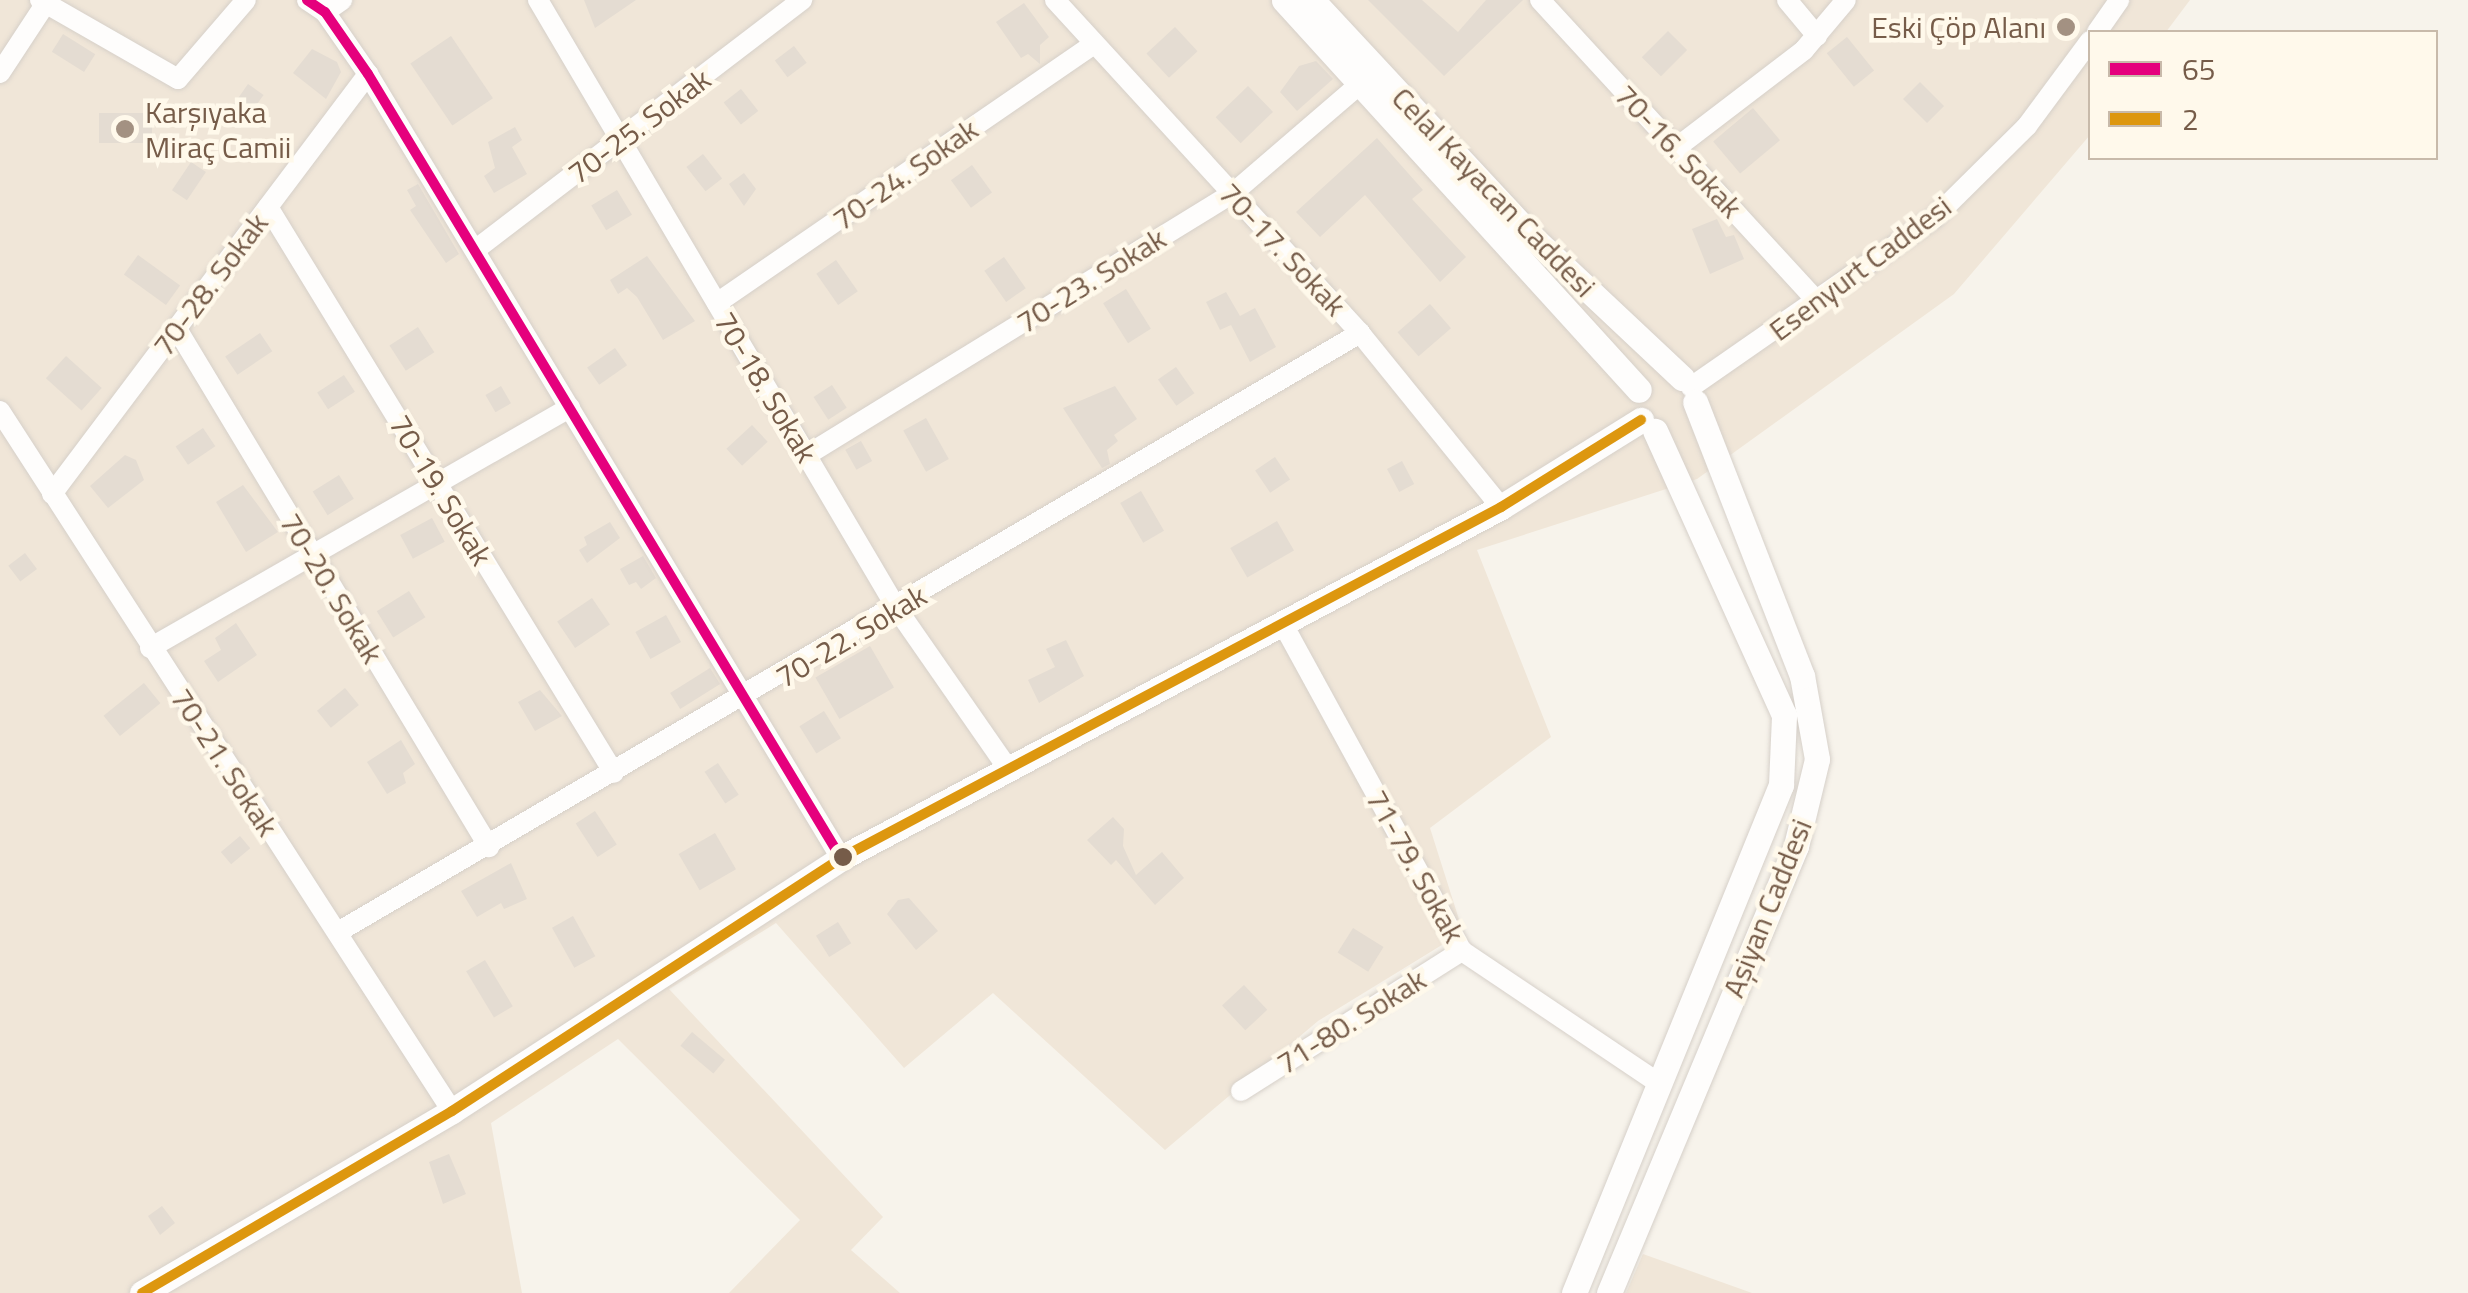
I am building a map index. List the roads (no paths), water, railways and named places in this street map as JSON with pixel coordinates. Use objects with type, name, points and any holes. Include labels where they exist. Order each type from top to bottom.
[{"type":"street","points":[[0,73],[44,1],[178,80],[246,0]]},
{"type":"street","name":"70-18. Sokak","points":[[538,0],[897,609],[1006,766]]},
{"type":"street","name":"70-25. Sokak","points":[[475,250],[802,0]]},
{"type":"street","name":"70-17. Sokak","points":[[1056,0],[1360,332],[1501,507]]},
{"type":"street","name":"Celal Kayacan Caddesi","points":[[1284,0],[1638,390]]},
{"type":"street","name":"70-16. Sokak","points":[[1540,0],[1818,302]]},
{"type":"street","points":[[1787,0],[1817,36]]},
{"type":"street","points":[[1676,148],[1817,36],[1846,0]]},
{"type":"street","name":"Celal Kayacan Caddesi","points":[[1319,3],[1532,237],[1689,389]]},
{"type":"street","points":[[2098,30],[2114,3]]},
{"type":"street","points":[[325,4],[842,858]]},
{"type":"street","name":"70-24. Sokak","points":[[717,304],[1094,44]]},
{"type":"street","name":"Esenyurt Caddesi","points":[[1689,389],[1934,218],[2028,126],[2088,44]]},
{"type":"street","name":"70-28. Sokak","points":[[52,494],[368,74]]},
{"type":"street","name":"70-23. Sokak","points":[[807,455],[1232,194],[1360,84]]},
{"type":"street","name":"70-19. Sokak","points":[[268,208],[614,773]]},
{"type":"street","name":"70-20. Sokak","points":[[177,328],[488,846]]},
{"type":"street","name":"70-22. Sokak","points":[[338,932],[746,699],[1360,332]]},
{"type":"street","points":[[142,1293],[452,1111],[842,858],[1006,766],[1284,626],[1648,425],[1683,427],[1689,389],[1654,375],[1638,390]]},
{"type":"street","name":"Aşiyan Caddesi","points":[[1608,1293],[1796,846],[1817,759],[1802,676],[1689,389]]},
{"type":"street","name":"Aşiyan Caddesi","points":[[1574,1293],[1781,786],[1784,715],[1648,425],[1638,390]]},
{"type":"street","points":[[150,648],[570,408]]},
{"type":"street","name":"70-21. Sokak","points":[[0,412],[452,1111]]},
{"type":"street","name":"71-79. Sokak","points":[[1284,626],[1462,952],[1660,1084]]},
{"type":"street","name":"71-80. Sokak","points":[[1241,1091],[1462,952]]},
{"type":"place","name":"Eski Çöp Alanı","points":[[2066,27]]},
{"type":"place","name":"Karşıyaka Miraç Camii","points":[[125,129]]}]
